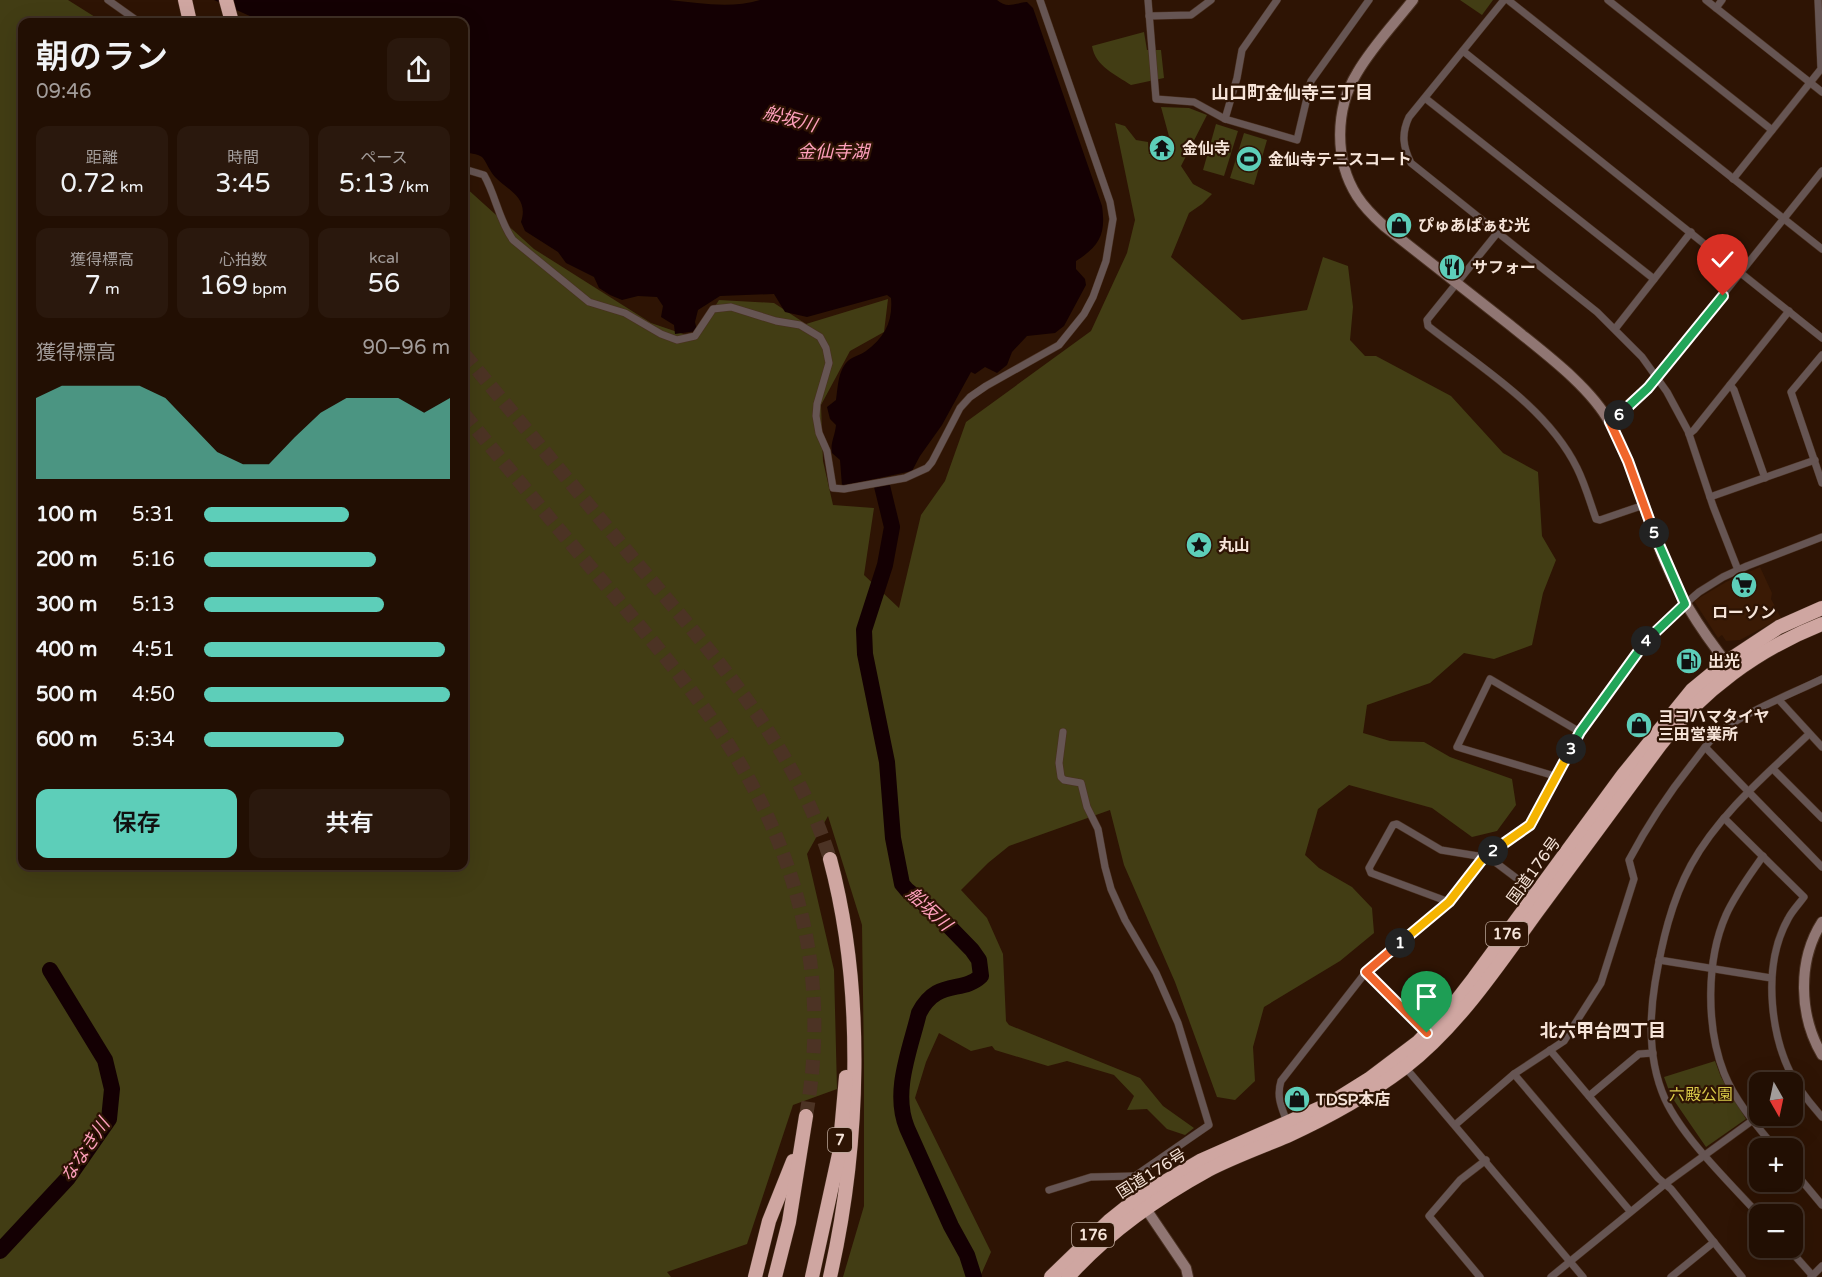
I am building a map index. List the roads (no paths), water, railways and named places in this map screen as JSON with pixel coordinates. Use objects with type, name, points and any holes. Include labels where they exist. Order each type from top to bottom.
[{"type":"highway","points":[[185,0],[189,18]]},
{"type":"highway","points":[[226,0],[231,18]]},
{"type":"highway","name":"国道176号","points":[[1052,1277],[1109,1221],[1209,1170],[1334,1114],[1360,1099],[1428,1048],[1466,1006],[1687,712],[1730,667],[1779,627],[1822,608]]},
{"type":"highway","name":"国道176号","points":[[1068,1277],[1142,1203],[1200,1161],[1329,1104],[1397,1059],[1450,1009],[1616,784],[1692,690],[1730,667],[1822,624]]},
{"type":"highway","name":"7","points":[[812,1277],[839,1154],[852,1000],[847,934],[830,859]]},
{"type":"highway","points":[[830,1277],[847,1179],[854,1096],[852,1000]]},
{"type":"highway","name":"7","points":[[775,1277],[789,1222],[806,1116]]},
{"type":"highway","name":"7","points":[[755,1277],[769,1221],[802,1137]]},
{"type":"street","points":[[108,0],[134,18]]},
{"type":"street","points":[[468,170],[484,175],[493,190],[506,231],[513,240],[589,302],[625,313],[661,334],[677,340],[695,336],[713,309],[731,307],[800,326],[817,334],[826,348],[829,363],[817,404],[816,416],[819,433],[827,451],[833,488],[844,489],[905,478],[919,472],[932,462],[960,408],[970,397],[1059,345],[1084,314],[1106,261],[1113,219],[1110,202],[1040,0]]},
{"type":"street","points":[[1148,0],[1156,99],[1194,102],[1225,119],[1297,140],[1311,81],[1369,0]]},
{"type":"street","points":[[1149,16],[1191,15],[1211,0]]},
{"type":"street","points":[[1225,119],[1237,78],[1242,50],[1277,0]]},
{"type":"street","points":[[1413,0],[1356,74],[1341,116],[1340,141],[1343,162],[1356,195],[1384,226],[1563,368],[1610,422],[1628,461],[1658,544],[1685,604],[1697,626],[1730,667]]},
{"type":"street","points":[[1738,570],[1680,414],[1642,357],[1597,312],[1411,164],[1403,147],[1404,128],[1409,117],[1506,0],[1822,249]]},
{"type":"street","points":[[1608,0],[1772,130]]},
{"type":"street","points":[[1706,0],[1822,92]]},
{"type":"street","points":[[1716,8],[1722,0]]},
{"type":"street","points":[[1733,178],[1821,69],[1818,0]]},
{"type":"street","points":[[1463,51],[1822,338]]},
{"type":"street","points":[[1425,98],[1654,279]]},
{"type":"street","points":[[1610,422],[1632,406],[1657,377],[1822,171]]},
{"type":"street","points":[[1498,232],[1427,320],[1428,326],[1515,394],[1553,431],[1577,467],[1596,519],[1600,520],[1644,505]]},
{"type":"street","points":[[1615,329],[1691,232]]},
{"type":"street","points":[[1689,434],[1789,310]]},
{"type":"street","points":[[1822,355],[1791,392],[1822,483]]},
{"type":"street","points":[[1731,384],[1765,478]]},
{"type":"street","points":[[1710,497],[1815,460]]},
{"type":"street","points":[[1288,1124],[1279,1100],[1278,1090],[1281,1081],[1366,972],[1449,902],[1484,857],[1530,825],[1558,777],[1580,732],[1645,642],[1699,592],[1738,570],[1822,537]]},
{"type":"street","points":[[1558,777],[1457,747],[1490,679],[1580,732]]},
{"type":"street","points":[[1455,1125],[1514,1074],[1563,1041],[1601,983],[1634,879],[1629,860],[1652,819],[1714,736],[1734,722],[1822,679]]},
{"type":"street","points":[[1779,700],[1822,747]]},
{"type":"street","points":[[1063,732],[1059,763],[1060,777],[1081,783],[1087,807],[1098,829],[1111,889],[1125,920],[1156,974],[1178,1023],[1209,1125],[1135,1176],[1132,1184],[1185,1268],[1188,1277]]},
{"type":"street","points":[[1749,1204],[1705,1155],[1665,1099],[1653,1053],[1651,1009],[1667,924],[1691,864],[1725,818],[1809,734]]},
{"type":"street","points":[[1705,747],[1822,867]]},
{"type":"street","points":[[1773,769],[1822,818]]},
{"type":"street","points":[[1725,818],[1804,897],[1788,919],[1775,952],[1771,978],[1777,1030],[1789,1072]]},
{"type":"street","points":[[1449,902],[1371,873],[1369,868],[1393,825],[1397,824],[1441,850],[1484,857],[1496,862],[1536,893]]},
{"type":"street","points":[[1749,1114],[1724,1073],[1710,998],[1717,943],[1726,915],[1740,888],[1763,856]]},
{"type":"street","points":[[1822,922],[1810,947],[1804,990],[1807,1021],[1822,1055]]},
{"type":"street","points":[[1659,960],[1771,978]]},
{"type":"street","points":[[1366,972],[1427,1033]]},
{"type":"street","points":[[1550,1050],[1742,1277]]},
{"type":"street","points":[[1589,1095],[1639,1054],[1653,1053]]},
{"type":"street","points":[[1405,1067],[1583,1277]]},
{"type":"street","points":[[1514,1074],[1630,1211]]},
{"type":"street","points":[[1803,1097],[1822,1117]]},
{"type":"street","points":[[1551,1277],[1630,1211],[1749,1123]]},
{"type":"street","points":[[1758,1126],[1767,1138]]},
{"type":"street","points":[[1480,1277],[1429,1216],[1460,1180],[1486,1160]]},
{"type":"street","points":[[1049,1190],[1109,1175],[1135,1176]]},
{"type":"street","points":[[1803,1182],[1822,1205]]},
{"type":"street","points":[[1671,1277],[1714,1242]]},
{"type":"street","points":[[1796,1258],[1811,1276],[1822,1266]]},
{"type":"water","name":"金仙寺湖","points":[[214,0],[669,0],[726,5],[760,0],[997,0],[1008,5],[1027,2],[1033,8],[1102,206],[1102,232],[1091,250],[1076,261],[1076,269],[1085,279],[1086,285],[1064,326],[1055,333],[1027,336],[1012,352],[1007,365],[997,373],[985,367],[975,374],[971,372],[942,425],[912,471],[842,486],[840,460],[832,453],[836,425],[830,419],[827,407],[836,400],[839,378],[845,364],[866,351],[883,334],[891,314],[891,298],[887,295],[807,317],[785,312],[774,294],[720,296],[698,310],[695,322],[697,331],[675,334],[674,325],[661,317],[663,306],[657,297],[638,296],[622,300],[610,295],[599,288],[594,277],[566,263],[558,252],[525,231],[521,222],[523,214],[520,201],[495,177],[482,157],[468,153],[468,18],[254,18]]},
{"type":"waterway","name":"船坂川","points":[[882,486],[892,527],[885,565],[864,630],[865,654],[887,762],[893,838],[902,884],[938,915],[972,950],[979,960],[981,976],[974,981],[942,991],[926,1002],[919,1013],[907,1056],[901,1100],[907,1128],[951,1226],[967,1255],[974,1277]]},
{"type":"waterway","name":"ななき川","points":[[0,1251],[68,1178],[109,1119],[112,1089],[105,1060],[50,970]]},
{"type":"tunnel","points":[[468,359],[697,635],[750,704],[796,778],[815,818],[830,859]]},
{"type":"tunnel","points":[[468,419],[653,642],[696,698],[723,736],[772,825],[789,871],[802,918],[811,966],[814,1015],[813,1065],[806,1116]]},
{"type":"place","name":"金仙寺","points":[[1162,148]]},
{"type":"place","name":"金仙寺テニスコート","points":[[1249,159]]},
{"type":"place","name":"ぴゅあぱぁむ光","points":[[1399,225]]},
{"type":"place","name":"サフォー","points":[[1452,267]]},
{"type":"place","name":"丸山","points":[[1199,545]]},
{"type":"place","name":"ローソン","points":[[1744,585]]},
{"type":"place","name":"出光","points":[[1689,661]]},
{"type":"place","name":"ヨコハマタイヤ 三田営業所","points":[[1639,725]]},
{"type":"place","name":"TDSP本店","points":[[1297,1099]]},
{"type":"district","name":"山口町金仙寺三丁目","points":[[1292,93]]},
{"type":"district","name":"北六甲台四丁目","points":[[1603,1031]]},
{"type":"park label","name":"六殿公園","points":[[1701,1094]]}]
